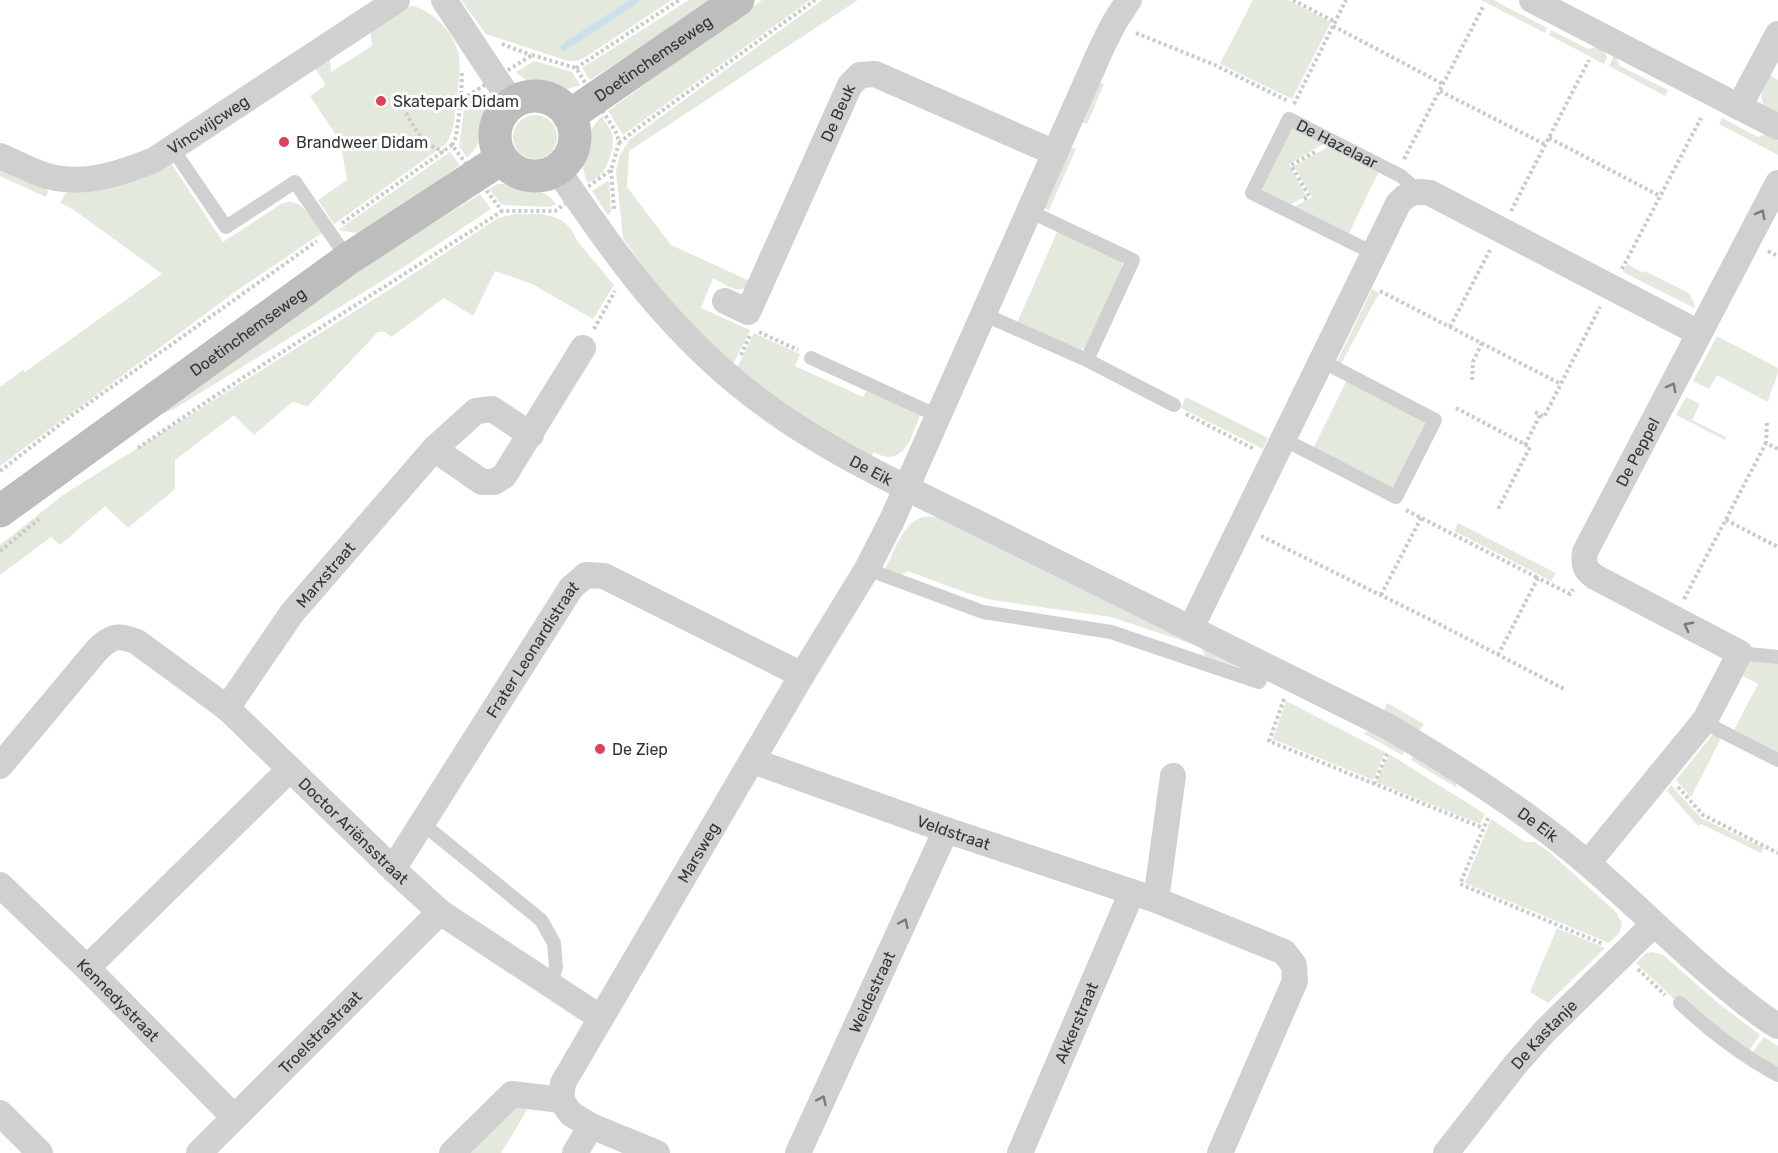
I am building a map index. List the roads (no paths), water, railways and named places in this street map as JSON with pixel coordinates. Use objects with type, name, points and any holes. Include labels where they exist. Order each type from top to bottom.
[{"type":"main road","name":"Doetinchemseweg","points":[[582,107],[738,0]]},
{"type":"main road","points":[[504,91],[553,100],[564,108],[582,107],[574,132],[574,144],[570,156],[557,169],[537,176],[523,175],[511,168],[488,167],[496,146],[494,132],[498,118],[506,108],[504,91]]},
{"type":"main road","name":"Doetinchemseweg","points":[[0,511],[348,259],[488,167]]},
{"type":"street","name":"Vincwijcweg","points":[[0,156],[45,175],[82,180],[121,173],[154,160],[397,0]]},
{"type":"street","points":[[444,0],[504,91]]},
{"type":"street","points":[[906,488],[1114,23],[1129,0]]},
{"type":"street","points":[[1532,0],[1567,8],[1778,127]]},
{"type":"street","points":[[1739,107],[1766,66],[1778,34]]},
{"type":"street","name":"De Beuk","points":[[725,301],[748,312],[850,85],[860,75],[875,75],[1055,153]]},
{"type":"street","name":"De Eik","points":[[557,169],[627,269],[657,306],[691,342],[738,383],[803,430],[906,488],[1191,628],[1415,742],[1510,803],[1547,830],[1653,924],[1744,1001],[1778,1026]]},
{"type":"street","points":[[1191,628],[1373,253],[1398,204],[1404,197],[1404,183]]},
{"type":"street","name":"De Hazelaar","points":[[1404,183],[1430,193],[1700,333]]},
{"type":"street","name":"De Peppel","points":[[1740,653],[1588,573],[1584,567],[1585,552],[1778,183]]},
{"type":"street","points":[[434,449],[482,482],[494,482],[504,476],[584,348]]},
{"type":"street","name":"Marxstraat","points":[[227,708],[292,613],[434,449],[476,411],[492,409],[531,435]]},
{"type":"street","name":"Marsweg","points":[[561,1100],[563,1083],[802,675],[867,569],[906,488]]},
{"type":"street","name":"Frater Leonardistraat","points":[[393,869],[571,588],[586,575],[604,576],[802,675]]},
{"type":"street","name":"Doctor Ariënsstraat","points":[[0,766],[97,650],[105,642],[115,637],[126,637],[137,642],[227,708],[440,912],[601,1018]]},
{"type":"street","points":[[1588,864],[1705,720],[1740,653]]},
{"type":"street","name":"Veldstraat","points":[[753,761],[946,830],[1156,900],[1284,952],[1294,965],[1295,981],[1220,1153]]},
{"type":"street","points":[[87,968],[290,769]]},
{"type":"street","points":[[1156,900],[1173,776]]},
{"type":"street","name":"Weidestraat","points":[[798,1153],[946,830]]},
{"type":"street","name":"Kennedystraat","points":[[0,885],[87,968],[234,1117]]},
{"type":"street","name":"Akkerstraat","points":[[1020,1153],[1132,892]]},
{"type":"street","name":"Troelstrastraat","points":[[199,1153],[440,912]]},
{"type":"street","name":"De Kastanje","points":[[1446,1153],[1495,1089],[1545,1031],[1653,924]]},
{"type":"street","points":[[452,1153],[512,1094],[561,1100],[571,1114],[591,1126],[657,1153]]},
{"type":"street","points":[[0,1113],[40,1153]]},
{"type":"street","points":[[575,1153],[591,1126]]},
{"type":"lane","name":"De Hazelaar","points":[[1373,253],[1252,193],[1289,119],[1334,141],[1404,183]]},
{"type":"lane","points":[[172,148],[226,227],[295,182],[348,259]]},
{"type":"lane","points":[[1029,211],[1133,261],[1088,360]]},
{"type":"lane","points":[[983,314],[1088,360],[1174,405]]},
{"type":"lane","points":[[811,358],[938,416]]},
{"type":"lane","points":[[1278,449],[1396,497],[1435,420],[1322,361]]},
{"type":"lane","points":[[867,569],[983,612],[1111,632],[1259,682],[1267,666]]},
{"type":"lane","points":[[1740,653],[1778,657]]},
{"type":"lane","points":[[1705,720],[1717,729],[1778,760]]},
{"type":"lane","points":[[423,824],[541,920],[554,942],[556,967],[550,985]]},
{"type":"lane","points":[[1680,1003],[1706,1027],[1752,1061],[1778,1076]]},
{"type":"waterway","points":[[564,47],[636,0]]},
{"type":"place","name":"Skatepark Didam","points":[[381,101]]},
{"type":"place","name":"Brandweer Didam","points":[[284,142]]},
{"type":"place","name":"De Ziep","points":[[600,749]]}]
